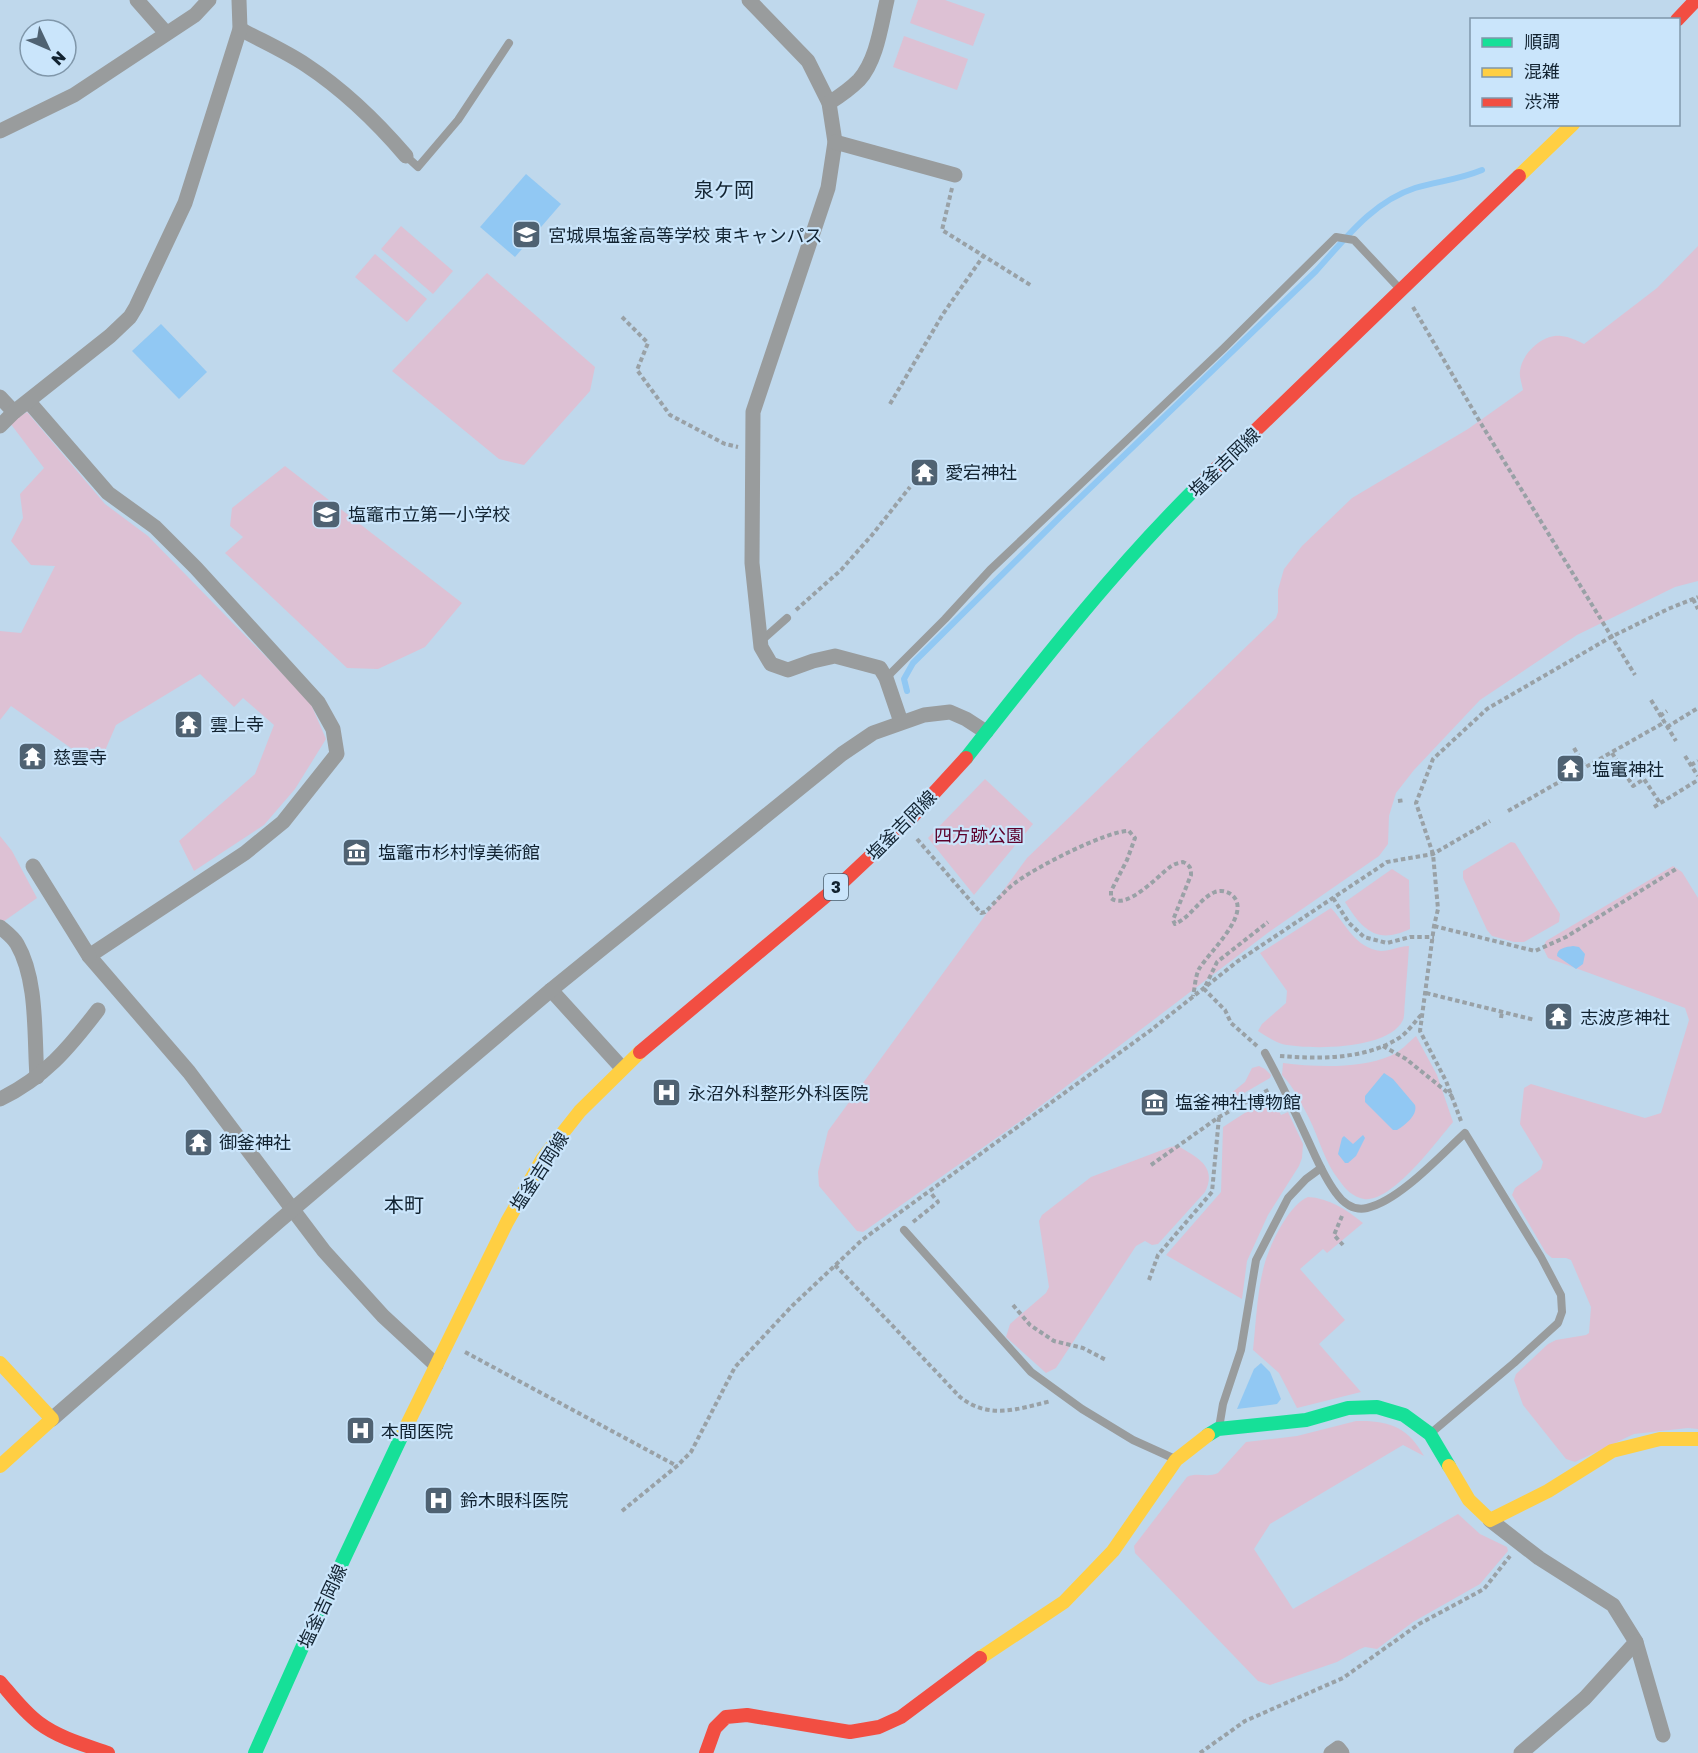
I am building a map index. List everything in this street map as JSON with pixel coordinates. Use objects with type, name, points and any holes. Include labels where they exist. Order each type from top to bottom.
[{"type":"main road","points":[[1679,18],[1696,0]]},
{"type":"main road","name":"塩釜吉岡線","points":[[255,1753],[301,1650],[436,1365],[507,1222],[543,1158],[580,1111],[622,1068],[845,880],[912,817],[960,765],[1040,664],[1128,559],[1196,489],[1571,126]]},
{"type":"main road","points":[[0,1363],[52,1419],[0,1466]]},
{"type":"main road","points":[[706,1753],[715,1728],[726,1717],[747,1715],[850,1732],[879,1727],[901,1718],[991,1649],[1064,1602],[1113,1551],[1176,1460],[1196,1443],[1218,1430],[1306,1420],[1348,1408],[1377,1407],[1404,1415],[1430,1434],[1469,1500],[1490,1520],[1548,1491],[1612,1450],[1660,1439],[1698,1438]]},
{"type":"main road","points":[[0,1682],[41,1724],[77,1742],[108,1753]]},
{"type":"street","points":[[137,0],[166,33]]},
{"type":"street","points":[[0,131],[74,95],[195,15],[209,0]]},
{"type":"street","points":[[0,426],[14,412],[110,336],[130,317],[136,307],[185,203],[240,29],[239,0]]},
{"type":"street","points":[[749,0],[808,61],[829,103],[835,142],[828,188],[753,412],[752,563],[761,647],[771,664],[788,670],[835,656],[880,668],[886,678],[901,722]]},
{"type":"street","points":[[829,103],[849,90],[861,78],[868,65],[887,0]]},
{"type":"street","points":[[240,29],[305,64],[337,88],[364,109],[406,156]]},
{"type":"street","points":[[835,142],[955,176]]},
{"type":"street","points":[[0,396],[14,412]]},
{"type":"street","points":[[29,402],[108,493],[155,527],[196,568],[318,702],[333,729],[338,754],[283,822],[245,853],[89,956]]},
{"type":"street","points":[[52,1419],[292,1209],[551,990],[842,754],[873,733],[924,715],[950,712],[986,732]]},
{"type":"street","points":[[33,866],[89,956],[189,1072],[324,1251],[375,1308],[436,1365]]},
{"type":"street","points":[[0,927],[16,941],[27,966],[32,993],[37,1077]]},
{"type":"street","points":[[551,990],[622,1068]]},
{"type":"street","points":[[0,1099],[22,1089],[37,1077],[70,1047],[98,1010]]},
{"type":"street","points":[[1490,1520],[1539,1558],[1613,1605],[1636,1642],[1663,1735]]},
{"type":"street","points":[[1521,1753],[1585,1698],[1636,1642]]},
{"type":"street","points":[[1331,1753],[1338,1748],[1341,1753]]},
{"type":"lane","points":[[406,156],[418,167],[458,120],[509,43]]},
{"type":"lane","points":[[886,678],[990,570],[1224,348],[1336,237],[1354,240],[1401,290]]},
{"type":"lane","points":[[761,641],[790,615]]},
{"type":"lane","points":[[1265,1053],[1321,1168],[1336,1194],[1346,1204],[1357,1209],[1368,1208],[1383,1202],[1402,1190],[1465,1133],[1541,1257],[1561,1296],[1562,1312],[1558,1323],[1430,1434]]},
{"type":"lane","points":[[1218,1430],[1223,1404],[1241,1350],[1256,1260],[1288,1198],[1306,1179],[1321,1168]]},
{"type":"lane","points":[[904,1230],[1031,1372],[1133,1440],[1176,1460]]},
{"type":"path","points":[[955,176],[942,230],[1032,286]]},
{"type":"path","points":[[890,404],[943,315],[984,255]]},
{"type":"path","points":[[1413,307],[1635,675]]},
{"type":"path","points":[[622,317],[648,343],[637,370],[670,415],[725,444],[741,447]]},
{"type":"path","points":[[790,615],[841,570],[910,487]]},
{"type":"path","points":[[1465,1133],[1446,1081],[1420,1031],[1438,909],[1433,854],[1416,803],[1433,759],[1487,709],[1611,637],[1698,597]]},
{"type":"path","points":[[1693,599],[1698,609]]},
{"type":"path","points":[[1651,700],[1676,741]]},
{"type":"path","points":[[1508,811],[1698,708]]},
{"type":"path","points":[[1660,716],[1667,711]]},
{"type":"path","points":[[1574,748],[1585,768]]},
{"type":"path","points":[[1612,753],[1633,786],[1644,779],[1660,803]]},
{"type":"path","points":[[1654,807],[1698,778],[1685,756]]},
{"type":"path","points":[[1691,765],[1698,761]]},
{"type":"path","points":[[1398,801],[1404,800]]},
{"type":"path","points":[[622,1511],[691,1452],[735,1367],[792,1306],[862,1240],[1124,1050],[1238,961],[1387,862],[1433,854],[1490,821]]},
{"type":"path","points":[[915,836],[981,913],[985,912],[1014,883],[1081,846],[1121,831],[1130,831],[1134,838],[1127,860],[1111,891],[1111,898],[1114,901],[1121,902],[1131,898],[1172,865],[1188,863],[1191,875],[1173,920],[1175,924],[1178,924],[1206,897],[1217,891],[1227,891],[1236,899],[1239,910],[1234,922],[1198,971],[1193,997]]},
{"type":"path","points":[[1434,926],[1535,951],[1566,937],[1676,869]]},
{"type":"path","points":[[1333,898],[1349,923],[1364,937],[1387,943],[1410,937],[1434,936]]},
{"type":"path","points":[[1204,989],[1217,962],[1268,921]]},
{"type":"path","points":[[1204,989],[1225,1010],[1231,1023],[1265,1053]]},
{"type":"path","points":[[1426,993],[1535,1020]]},
{"type":"path","points":[[1501,1018],[1502,1012]]},
{"type":"path","points":[[1281,1056],[1322,1057],[1374,1051],[1403,1035],[1422,1015]]},
{"type":"path","points":[[1383,1046],[1406,1059],[1452,1097]]},
{"type":"path","points":[[1151,1165],[1219,1117],[1281,1083]]},
{"type":"path","points":[[1149,1280],[1158,1255],[1212,1192],[1219,1117]]},
{"type":"path","points":[[904,1230],[938,1202],[930,1192]]},
{"type":"path","points":[[1343,1245],[1334,1236],[1346,1204]]},
{"type":"path","points":[[835,1265],[970,1405],[984,1410],[1014,1410],[1066,1397]]},
{"type":"path","points":[[1013,1305],[1030,1325],[1054,1341],[1083,1348],[1106,1360]]},
{"type":"path","points":[[465,1352],[677,1466]]},
{"type":"path","points":[[1200,1753],[1245,1721],[1343,1678],[1419,1624],[1484,1590],[1521,1543]]},
{"type":"green space","points":[[918,0],[945,0],[985,14],[973,46],[910,23]]},
{"type":"green space","points":[[904,36],[968,59],[957,90],[893,67]]},
{"type":"green space","points":[[401,226],[453,271],[433,294],[381,249]]},
{"type":"green space","points":[[1698,246],[1698,581],[1675,587],[1577,635],[1480,700],[1414,770],[1396,793],[1389,816],[1388,844],[1379,856],[1269,932],[1022,1120],[863,1232],[857,1231],[819,1186],[818,1172],[828,1131],[1027,858],[1276,618],[1278,590],[1284,569],[1302,546],[1352,498],[1468,429],[1523,390],[1520,376],[1522,364],[1529,351],[1541,341],[1561,336],[1584,344],[1657,288]]},
{"type":"green space","points":[[375,254],[427,299],[407,322],[355,277]]},
{"type":"green space","points":[[487,273],[595,367],[590,391],[524,465],[499,459],[392,371]]},
{"type":"green space","points":[[27,412],[105,504],[148,536],[310,702],[326,739],[295,789],[264,825],[194,871],[179,841],[255,774],[274,725],[243,698],[234,707],[200,674],[116,725],[98,767],[11,706],[0,720],[0,631],[21,633],[55,566],[31,565],[11,541],[23,518],[20,494],[44,468],[10,423]]},
{"type":"green space","points":[[285,466],[462,603],[425,647],[378,669],[347,668],[225,553],[243,537],[230,526],[232,508]]},
{"type":"green space","name":"四方跡公園","points":[[985,779],[1033,824],[974,895],[928,838]]},
{"type":"green space","points":[[0,836],[12,851],[37,898],[0,924]]},
{"type":"green space","points":[[1511,842],[1515,843],[1560,914],[1559,922],[1524,942],[1514,942],[1492,936],[1463,878],[1463,871]]},
{"type":"green space","points":[[1673,866],[1682,872],[1698,898],[1698,1429],[1634,1434],[1575,1462],[1566,1459],[1523,1405],[1514,1380],[1516,1374],[1548,1344],[1589,1333],[1591,1307],[1571,1260],[1552,1258],[1546,1253],[1512,1195],[1515,1188],[1541,1169],[1543,1162],[1520,1124],[1524,1088],[1531,1084],[1645,1118],[1661,1113],[1689,1020],[1685,1008],[1548,958],[1543,948],[1546,941]]},
{"type":"green space","points":[[1392,869],[1409,880],[1410,929],[1398,934],[1379,935],[1364,927],[1345,902]]},
{"type":"green space","points":[[1331,908],[1358,940],[1372,949],[1381,951],[1409,946],[1403,1020],[1395,1030],[1382,1037],[1348,1046],[1311,1047],[1279,1043],[1258,1031],[1262,1024],[1286,1003],[1287,991],[1260,953]]},
{"type":"green space","points":[[1416,1036],[1437,1075],[1453,1122],[1400,1182],[1375,1198],[1360,1198],[1347,1189],[1330,1166],[1303,1107],[1294,1090],[1282,1075],[1283,1063],[1323,1066],[1365,1063],[1394,1054]]},
{"type":"green space","points":[[1259,1066],[1271,1075],[1270,1078],[1232,1100],[1228,1099],[1229,1095],[1245,1082],[1252,1068]]},
{"type":"green space","points":[[1271,1096],[1281,1115],[1288,1112],[1303,1144],[1302,1158],[1268,1215],[1247,1261],[1242,1299],[1166,1255],[1221,1192],[1223,1127]]},
{"type":"green space","points":[[1178,1146],[1198,1159],[1207,1169],[1209,1175],[1205,1192],[1158,1244],[1152,1245],[1145,1241],[1136,1246],[1056,1368],[1046,1373],[1006,1337],[1010,1324],[1046,1293],[1049,1287],[1039,1221],[1042,1215],[1091,1177]]},
{"type":"green space","points":[[1308,1197],[1337,1206],[1363,1223],[1327,1253],[1323,1249],[1300,1269],[1345,1320],[1319,1344],[1361,1392],[1297,1408],[1279,1373],[1253,1350],[1260,1286],[1267,1258],[1275,1237],[1287,1217],[1301,1201]]},
{"type":"green space","points":[[1356,1421],[1378,1422],[1396,1427],[1411,1438],[1424,1456],[1403,1445],[1270,1524],[1254,1549],[1293,1609],[1458,1514],[1480,1534],[1507,1547],[1508,1551],[1480,1584],[1413,1622],[1377,1649],[1365,1647],[1337,1662],[1270,1685],[1258,1681],[1135,1553],[1134,1546],[1187,1477],[1218,1473],[1246,1442],[1297,1436]]},
{"type":"water","points":[[526,174],[561,204],[515,257],[480,227]]},
{"type":"water","points":[[161,324],[207,372],[179,399],[132,351]]},
{"type":"water","points":[[1573,946],[1579,947],[1585,954],[1583,964],[1576,969],[1557,956],[1560,950]]},
{"type":"water","points":[[1384,1073],[1393,1079],[1415,1105],[1413,1116],[1397,1130],[1393,1130],[1365,1102],[1365,1096]]},
{"type":"water","points":[[1363,1135],[1365,1138],[1356,1156],[1345,1163],[1338,1154],[1342,1138],[1344,1136],[1353,1144]]},
{"type":"water","points":[[1261,1363],[1270,1372],[1281,1399],[1277,1404],[1237,1409],[1254,1369]]},
{"type":"waterway","points":[[907,691],[904,679],[913,663],[1060,517],[1316,271],[1372,212],[1385,202],[1415,188],[1482,170]]},
{"type":"traffic: fast","points":[[966,758],[1107,584],[1198,486]]},
{"type":"traffic: fast","points":[[1208,1435],[1218,1429],[1306,1420],[1348,1408],[1377,1407],[1404,1415],[1430,1434],[1449,1466]]},
{"type":"traffic: fast","points":[[255,1753],[403,1433]]},
{"type":"traffic: slow","points":[[1519,176],[1571,126]]},
{"type":"traffic: slow","points":[[403,1433],[507,1222],[543,1158],[580,1111],[640,1052]]},
{"type":"traffic: slow","points":[[0,1363],[52,1419],[0,1466]]},
{"type":"traffic: slow","points":[[980,1658],[1064,1602],[1113,1551],[1176,1460],[1208,1435]]},
{"type":"traffic: slow","points":[[1449,1466],[1469,1500],[1490,1520],[1548,1491],[1612,1451],[1660,1439],[1698,1439]]},
{"type":"traffic: jam","points":[[1679,18],[1696,0]]},
{"type":"traffic: jam","points":[[1198,486],[1519,176]]},
{"type":"traffic: jam","points":[[640,1052],[845,880],[912,817],[966,758]]},
{"type":"traffic: jam","points":[[706,1753],[715,1728],[726,1717],[747,1715],[850,1732],[879,1727],[901,1717],[980,1658]]},
{"type":"traffic: jam","points":[[0,1682],[18,1704],[39,1723],[72,1741],[108,1753]]},
{"type":"place","name":"宮城県塩釜高等学校 東キャンパス","points":[[527,235]]},
{"type":"place","name":"愛宕神社","points":[[924,472]]},
{"type":"place","name":"塩竈市立第一小学校","points":[[327,514]]},
{"type":"place","name":"雲上寺","points":[[189,724]]},
{"type":"place","name":"慈雲寺","points":[[32,757]]},
{"type":"place","name":"塩竃神社","points":[[1571,769]]},
{"type":"place","name":"塩竈市杉村惇美術館","points":[[357,852]]},
{"type":"place","name":"志波彦神社","points":[[1559,1017]]},
{"type":"place","name":"永沼外科整形外科医院","points":[[667,1093]]},
{"type":"place","name":"塩釜神社博物館","points":[[1154,1102]]},
{"type":"place","name":"御釜神社","points":[[198,1142]]},
{"type":"place","name":"本間医院","points":[[360,1431]]},
{"type":"place","name":"鈴木眼科医院","points":[[439,1500]]},
{"type":"district","name":"泉ケ岡","points":[[724,189]]},
{"type":"district","name":"本町","points":[[404,1204]]}]
